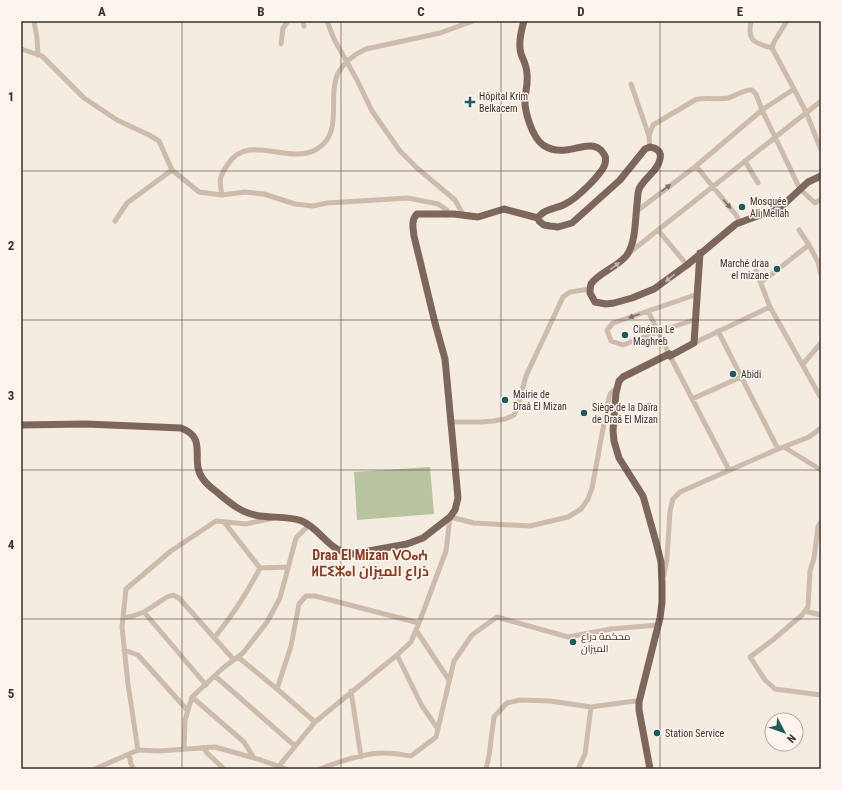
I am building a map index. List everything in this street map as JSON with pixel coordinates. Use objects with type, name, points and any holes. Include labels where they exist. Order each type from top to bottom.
[{"type":"main road","points":[[524,21],[520,44],[527,73],[525,106],[532,133],[543,145],[551,149],[566,150],[592,146],[602,151],[606,157],[602,170],[587,186],[567,203],[542,213],[538,218]]},
{"type":"main road","points":[[21,425],[86,424],[170,426],[181,428],[195,439],[198,446],[197,467],[203,479],[209,486],[235,507],[248,514],[297,519],[309,525],[334,548],[346,554],[408,544],[423,538],[450,517],[455,510],[458,498],[445,359],[414,236],[413,222],[415,216],[419,214],[478,217],[504,209],[538,218],[538,221],[544,225],[558,227],[572,222],[620,180],[646,149],[650,147],[658,150],[660,160],[658,164],[639,188],[634,237],[627,254],[617,265],[591,284],[590,294],[595,302],[606,304],[632,298],[654,289],[687,265],[731,228],[740,222],[782,207],[808,182],[821,176]]},
{"type":"main road","points":[[645,769],[634,713],[635,701],[662,602],[661,562],[643,496],[619,458],[614,441],[613,430],[617,386],[623,377],[694,343],[700,253]]},
{"type":"main road","points":[[650,769],[640,721],[639,702],[656,625]]},
{"type":"street","points":[[34,21],[38,54]]},
{"type":"street","points":[[282,44],[283,28],[288,21]]},
{"type":"street","points":[[327,21],[334,39],[346,63],[357,80],[372,111],[400,151],[417,168],[455,200],[464,216]]},
{"type":"street","points":[[222,195],[219,181],[231,159],[240,153],[251,149],[289,155],[305,154],[317,149],[325,142],[330,133],[333,122],[334,90],[336,80],[339,72],[355,54],[366,49],[440,33],[473,21]]},
{"type":"street","points":[[751,21],[749,31],[750,37],[763,46],[772,48]]},
{"type":"street","points":[[787,21],[772,48],[806,112],[821,150]]},
{"type":"street","points":[[21,49],[42,56],[84,98],[117,120],[159,141],[172,170],[199,192],[222,195],[245,192],[264,194],[295,204],[313,206],[408,198],[438,204],[447,210],[447,215]]},
{"type":"street","points":[[631,84],[649,136],[650,147]]},
{"type":"street","points":[[649,136],[652,125],[695,100],[729,97],[750,89],[755,92],[762,110],[800,189],[815,204],[821,199]]},
{"type":"street","points":[[637,211],[696,166],[762,110],[794,89]]},
{"type":"street","points":[[627,254],[821,101]]},
{"type":"street","points":[[745,162],[758,183]]},
{"type":"street","points":[[696,166],[740,222]]},
{"type":"street","points":[[115,221],[127,203],[172,170]]},
{"type":"street","points":[[658,230],[687,265]]},
{"type":"street","points":[[799,230],[818,262],[821,275]]},
{"type":"street","points":[[761,282],[809,245]]},
{"type":"street","points":[[756,271],[770,306],[821,398]]},
{"type":"street","points":[[450,422],[493,421],[505,419],[514,415],[518,409],[526,376],[564,297],[570,292],[590,289]]},
{"type":"street","points":[[696,320],[623,345],[611,341],[607,330],[613,323],[698,294]]},
{"type":"street","points":[[694,343],[770,306]]},
{"type":"street","points":[[648,311],[669,355],[729,470]]},
{"type":"street","points":[[718,331],[778,449]]},
{"type":"street","points":[[803,364],[821,342]]},
{"type":"street","points":[[692,399],[741,376]]},
{"type":"street","points":[[279,766],[315,722],[351,691],[380,670],[411,642],[446,551],[450,517],[474,523],[530,526],[568,517],[588,500],[592,488],[610,394],[617,386]]},
{"type":"street","points":[[662,587],[667,558],[670,511],[674,499],[680,492],[809,437],[821,428]]},
{"type":"street","points":[[784,447],[821,470]]},
{"type":"street","points":[[138,750],[128,684],[122,628],[126,589],[172,551],[216,521],[246,524],[277,517]]},
{"type":"street","points":[[821,521],[818,527],[814,558],[810,571],[808,607],[774,640],[750,657],[765,680],[775,689],[821,695]]},
{"type":"street","points":[[224,522],[260,568]]},
{"type":"street","points":[[184,749],[185,720],[192,697],[243,653],[268,622],[280,598],[296,538],[309,525]]},
{"type":"street","points":[[260,568],[288,567]]},
{"type":"street","points":[[214,638],[233,615],[260,568]]},
{"type":"street","points":[[123,618],[144,612],[167,597],[173,595],[179,598],[214,638],[236,659],[277,689],[315,722]]},
{"type":"street","points":[[277,689],[291,646],[299,604],[306,596],[315,596],[419,623]]},
{"type":"street","points":[[805,611],[821,615]]},
{"type":"street","points":[[144,612],[206,685]]},
{"type":"street","points":[[320,769],[361,757],[385,753],[411,756],[436,737],[454,661],[472,635],[497,617],[568,636],[611,629],[656,625]]},
{"type":"street","points":[[416,630],[450,680]]},
{"type":"street","points":[[124,650],[138,655],[188,711]]},
{"type":"street","points":[[397,655],[422,706],[438,729]]},
{"type":"street","points":[[215,676],[295,746]]},
{"type":"street","points":[[351,691],[361,757]]},
{"type":"street","points":[[192,697],[244,742],[254,758]]},
{"type":"street","points":[[486,769],[490,752],[494,717],[507,703],[520,700],[550,701],[591,707],[635,701]]},
{"type":"street","points":[[578,769],[585,754],[591,707]]},
{"type":"street","points":[[95,769],[138,750],[159,751],[215,747],[286,769]]},
{"type":"street","points":[[204,748],[207,754],[224,769]]},
{"type":"street","points":[[129,754],[131,764],[134,769]]},
{"type":"green space","points":[[430,467],[434,514],[357,520],[354,472]]},
{"type":"place","name":"Hôpital Krim Belkacem","points":[[470,102]]},
{"type":"place","name":"Mosquée Ali Mellah","points":[[742,207]]},
{"type":"place","name":"Marché draa el mizane","points":[[777,269]]},
{"type":"place","name":"Cinéma Le Maghreb","points":[[625,335]]},
{"type":"place","name":"Abidi","points":[[733,374]]},
{"type":"place","name":"Mairie de Draâ El Mizan","points":[[505,400]]},
{"type":"place","name":"Siège de la Daïra de Draâ El Mizan","points":[[584,413]]},
{"type":"place","name":"محكمة دراع الميزان","points":[[573,642]]},
{"type":"place","name":"Station Service","points":[[657,733]]},
{"type":"district","name":"Draa El Mizan ⴸⵔⴰⵄ ⵍⵎⵉⵣⴰⵏ ذراع الميزان","points":[[370,564]]}]
